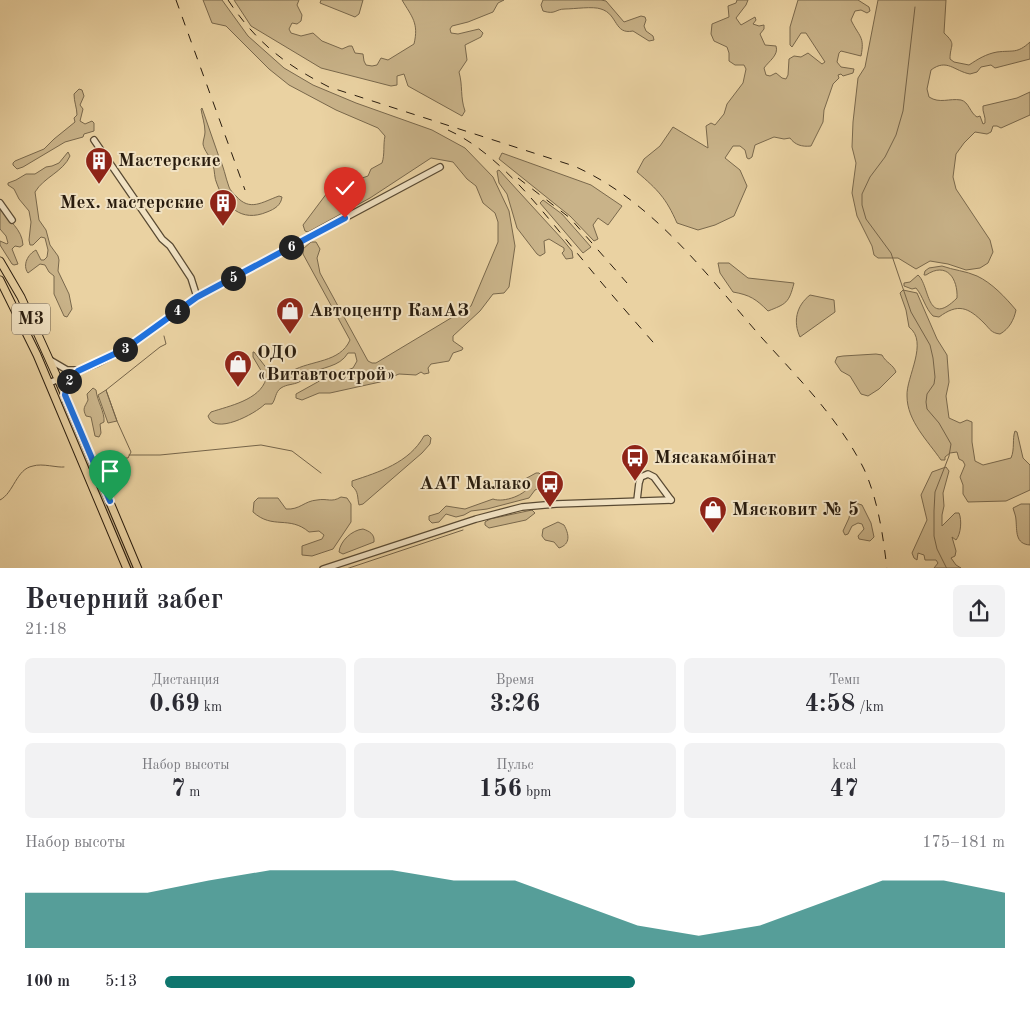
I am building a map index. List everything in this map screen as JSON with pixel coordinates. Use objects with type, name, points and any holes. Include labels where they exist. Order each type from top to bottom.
[{"type":"main road","name":"М3","points":[[0,261],[20,297],[58,379],[138,568]]},
{"type":"main road","name":"М3","points":[[0,280],[49,383],[127,568]]},
{"type":"street","points":[[94,140],[191,278],[197,297]]},
{"type":"street","points":[[49,383],[125,349],[197,297],[440,167]]},
{"type":"street","points":[[0,203],[12,220]]},
{"type":"street","points":[[49,360],[67,370],[78,371]]},
{"type":"street","points":[[65,395],[68,381],[78,371]]},
{"type":"street","points":[[323,568],[476,519],[522,507],[637,500],[671,500],[654,477],[648,474],[641,477],[638,483],[637,500]]},
{"type":"shaded area","points":[[203,0],[222,0],[248,36],[284,68],[313,85],[356,103],[432,130],[465,148],[493,177],[509,211],[515,246],[509,287],[504,293],[493,294],[480,311],[453,336],[453,341],[463,348],[453,353],[449,361],[431,364],[428,368],[429,373],[424,374],[421,372],[416,375],[399,374],[380,382],[330,393],[319,393],[302,400],[296,398],[296,394],[323,379],[353,368],[357,361],[355,353],[348,353],[340,362],[313,372],[299,382],[281,388],[272,404],[265,404],[253,413],[226,424],[212,422],[208,416],[211,412],[251,397],[263,386],[266,379],[253,357],[253,352],[277,379],[300,367],[332,357],[339,353],[350,340],[303,254],[303,249],[311,242],[316,242],[320,249],[317,258],[320,273],[368,361],[376,363],[471,306],[498,242],[498,222],[495,213],[483,203],[476,186],[467,179],[453,162],[431,158],[370,198],[308,232],[305,231],[303,225],[330,189],[368,176],[371,169],[382,163],[385,136],[378,128],[336,110],[289,85],[269,69],[226,26],[212,23]]},
{"type":"shaded area","points":[[234,0],[299,0],[297,5],[302,15],[301,21],[297,24],[292,23],[289,29],[291,33],[301,36],[313,33],[322,41],[342,49],[352,46],[355,53],[363,54],[366,65],[372,66],[377,65],[381,58],[388,60],[414,44],[415,25],[402,0],[504,0],[498,3],[493,12],[452,26],[450,29],[451,33],[458,34],[479,29],[483,33],[481,37],[465,45],[467,60],[459,72],[465,111],[462,116],[408,86],[404,74],[397,76],[397,85],[391,86],[321,68],[251,26]]},
{"type":"shaded area","points":[[321,0],[363,0],[359,14],[355,17],[320,3]]},
{"type":"shaded area","points":[[543,0],[606,1],[624,22],[641,16],[645,17],[644,26],[646,31],[653,36],[654,40],[649,41],[633,31],[622,30],[610,15],[601,9],[562,9],[547,12],[543,11],[541,5]]},
{"type":"shaded area","points":[[737,0],[748,0],[736,18],[741,25],[755,17],[756,20],[753,24],[764,25],[764,29],[760,34],[765,45],[776,46],[775,55],[764,68],[766,75],[770,76],[776,73],[786,79],[789,59],[794,56],[801,57],[808,53],[822,64],[825,62],[806,33],[801,33],[792,47],[790,45],[790,27],[798,0],[858,0],[869,7],[870,11],[867,13],[861,10],[855,11],[851,20],[862,40],[861,56],[841,51],[839,53],[837,62],[841,67],[854,69],[853,73],[843,76],[841,74],[838,75],[839,78],[833,84],[824,110],[823,122],[811,146],[799,145],[790,138],[774,137],[755,145],[752,157],[749,159],[745,150],[740,146],[733,146],[725,158],[740,170],[747,186],[734,216],[715,225],[698,230],[677,223],[661,195],[637,172],[644,159],[660,146],[673,127],[708,148],[706,126],[711,123],[715,125],[724,114],[727,104],[743,83],[746,69],[744,65],[735,65],[729,61],[727,47],[714,41],[711,34],[712,24],[729,17],[728,6],[736,3]]},
{"type":"shaded area","points":[[878,0],[946,0],[944,33],[952,43],[950,59],[954,62],[969,65],[989,54],[1018,50],[1030,42],[1030,59],[995,68],[991,65],[981,67],[977,72],[970,74],[946,65],[931,70],[927,89],[929,97],[937,100],[964,101],[977,117],[980,116],[983,124],[985,121],[983,106],[1017,98],[1030,92],[1030,115],[1001,128],[993,126],[991,132],[987,134],[975,132],[956,154],[953,177],[956,189],[990,240],[993,252],[988,263],[980,268],[966,270],[930,261],[916,269],[898,258],[878,258],[874,255],[872,246],[857,216],[852,193],[856,163],[852,147],[853,122],[858,78],[865,67]]},
{"type":"shaded area","points":[[79,89],[82,90],[84,96],[80,105],[83,109],[80,121],[85,124],[92,121],[94,123],[94,131],[84,134],[83,137],[65,142],[17,169],[13,165],[15,161],[44,149],[75,122],[74,118],[77,115],[74,94]]},
{"type":"shaded area","points":[[202,108],[231,190],[241,201],[251,205],[279,196],[282,197],[275,208],[258,215],[249,215],[242,214],[229,205],[220,192],[216,182],[214,167],[204,147],[205,126]]},
{"type":"shaded area","points":[[68,152],[70,156],[67,162],[43,182],[35,192],[39,220],[46,230],[50,245],[58,256],[58,271],[69,294],[72,309],[67,317],[64,316],[54,294],[54,276],[45,265],[40,264],[28,273],[26,270],[26,263],[31,254],[36,250],[41,260],[44,260],[47,257],[48,250],[45,238],[41,237],[33,245],[30,245],[31,222],[29,211],[8,183],[26,174],[35,174],[46,167],[59,163]]},
{"type":"shaded area","points":[[502,153],[591,185],[622,206],[608,225],[598,218],[593,225],[598,239],[594,241],[570,216],[499,159]]},
{"type":"shaded area","points":[[499,170],[563,240],[572,251],[573,258],[566,259],[562,253],[564,248],[549,239],[544,241],[545,253],[540,256],[537,254],[517,228],[507,194],[499,183],[497,171]]},
{"type":"shaded area","points":[[543,200],[562,214],[591,247],[583,253],[540,203]]},
{"type":"shaded area","points":[[0,209],[18,230],[22,239],[23,245],[20,247],[15,246],[12,249],[18,264],[12,264],[0,245],[0,241],[8,243],[6,236],[0,229]]},
{"type":"shaded area","points":[[718,263],[729,263],[748,278],[794,283],[790,295],[786,302],[768,311],[752,298],[733,292],[720,273]]},
{"type":"shaded area","points":[[942,266],[977,276],[988,282],[1003,295],[1016,310],[1006,330],[1000,334],[995,333],[973,313],[963,309],[952,310],[939,317],[933,316],[916,288],[912,289],[904,286],[904,283],[910,282],[918,275],[934,307],[940,309],[947,306],[957,298],[956,284],[950,274],[940,270],[924,275],[925,271],[929,268]]},
{"type":"shaded area","points":[[903,290],[917,293],[937,339],[947,355],[949,382],[946,396],[949,418],[960,423],[967,420],[972,422],[972,442],[975,461],[983,465],[1011,458],[1014,434],[1015,431],[1017,432],[1023,458],[1030,465],[1030,490],[1006,501],[968,502],[963,494],[963,485],[960,477],[965,465],[959,459],[957,452],[950,453],[945,457],[945,460],[941,460],[919,430],[910,414],[907,396],[917,350],[917,341],[915,333],[909,327],[900,293]]},
{"type":"shaded area","points":[[810,295],[834,300],[835,312],[800,337],[796,320],[797,314],[805,299]]},
{"type":"shaded area","points":[[882,355],[896,372],[879,389],[868,396],[861,394],[850,376],[841,371],[835,362],[837,357]]},
{"type":"shaded area","points":[[93,388],[96,390],[104,418],[104,422],[100,424],[101,433],[99,437],[95,436],[91,417],[86,416],[84,411],[88,400],[87,394]]},
{"type":"shaded area","points":[[106,390],[117,421],[108,423],[98,395]]},
{"type":"shaded area","points":[[63,402],[134,568],[131,568],[60,403]]},
{"type":"shaded area","points":[[428,435],[431,438],[430,444],[422,453],[363,504],[359,505],[352,481],[383,470],[402,460],[418,445],[424,436]]},
{"type":"shaded area","points":[[946,467],[949,471],[943,493],[942,526],[955,513],[959,513],[961,519],[960,531],[956,540],[952,537],[956,551],[955,556],[951,558],[961,568],[934,568],[938,563],[936,560],[925,560],[924,555],[918,553],[917,560],[912,553],[927,520],[921,495],[932,472]]},
{"type":"shaded area","points":[[536,473],[543,477],[544,486],[535,490],[529,498],[487,509],[471,511],[456,517],[446,514],[439,522],[432,523],[429,520],[429,516],[439,513],[446,506],[465,509],[493,499],[503,500],[520,495],[531,484],[525,479]]},
{"type":"shaded area","points":[[341,497],[347,498],[351,504],[351,522],[333,549],[312,556],[302,555],[302,546],[322,539],[324,535],[319,531],[309,532],[295,524],[267,520],[253,512],[254,502],[258,498],[278,498],[286,509],[291,509],[313,501],[335,500]]},
{"type":"shaded area","points":[[852,502],[862,505],[871,523],[874,537],[870,541],[859,539],[858,536],[864,529],[862,524],[858,523],[852,526],[848,534],[845,535],[843,531],[849,518]]},
{"type":"shaded area","points":[[1021,504],[1030,504],[1030,545],[1019,540],[1017,532],[1013,508]]},
{"type":"shaded area","points":[[532,510],[535,513],[526,520],[489,528],[485,525],[485,522],[490,519]]},
{"type":"shaded area","points":[[558,522],[564,525],[568,535],[566,544],[559,548],[554,542],[545,540],[542,536],[543,529]]},
{"type":"shaded area","points":[[363,529],[373,535],[374,542],[343,554],[339,552],[347,537],[355,531]]},
{"type":"waterway","points":[[915,7],[903,111],[896,135],[885,157],[870,177],[862,194],[862,205],[866,219],[891,253],[911,312],[930,345],[935,377],[934,384],[927,394],[927,409],[939,423],[951,444],[949,456],[935,492],[934,511],[934,536],[937,549],[946,568]]},
{"type":"waterway","points":[[113,458],[128,458],[131,452],[106,390],[166,344],[164,336]]},
{"type":"waterway","points":[[129,455],[160,455],[261,445],[292,451],[321,473]]},
{"type":"waterway","points":[[0,500],[5,497],[19,476],[27,468],[41,465],[64,467]]},
{"type":"waterway","points":[[349,568],[463,530]]},
{"type":"railway","points":[[176,0],[245,190]]},
{"type":"railway","points":[[228,0],[249,28],[272,51],[298,70],[329,87],[574,166],[603,181],[654,219],[699,265],[818,400],[843,433],[864,469],[873,493],[882,531],[887,568]]},
{"type":"railway","points":[[448,130],[486,154],[521,187],[659,349]]},
{"type":"railway","points":[[518,178],[570,218],[627,283]]},
{"type":"place","name":"Мастерские","points":[[99,185]]},
{"type":"place","name":"Мех. мастерские","points":[[223,227]]},
{"type":"place","name":"Автоцентр КамАЗ","points":[[290,335]]},
{"type":"place","name":"ОДО «Витавтострой»","points":[[238,388]]},
{"type":"place","name":"Мясакамбінат","points":[[635,482]]},
{"type":"place","name":"ААТ Малако","points":[[550,508]]},
{"type":"place","name":"Мясковит № 5","points":[[713,534]]},
{"type":"route","points":[[110,501],[65,395],[68,381],[78,371],[125,349],[197,297],[345,218]]}]
